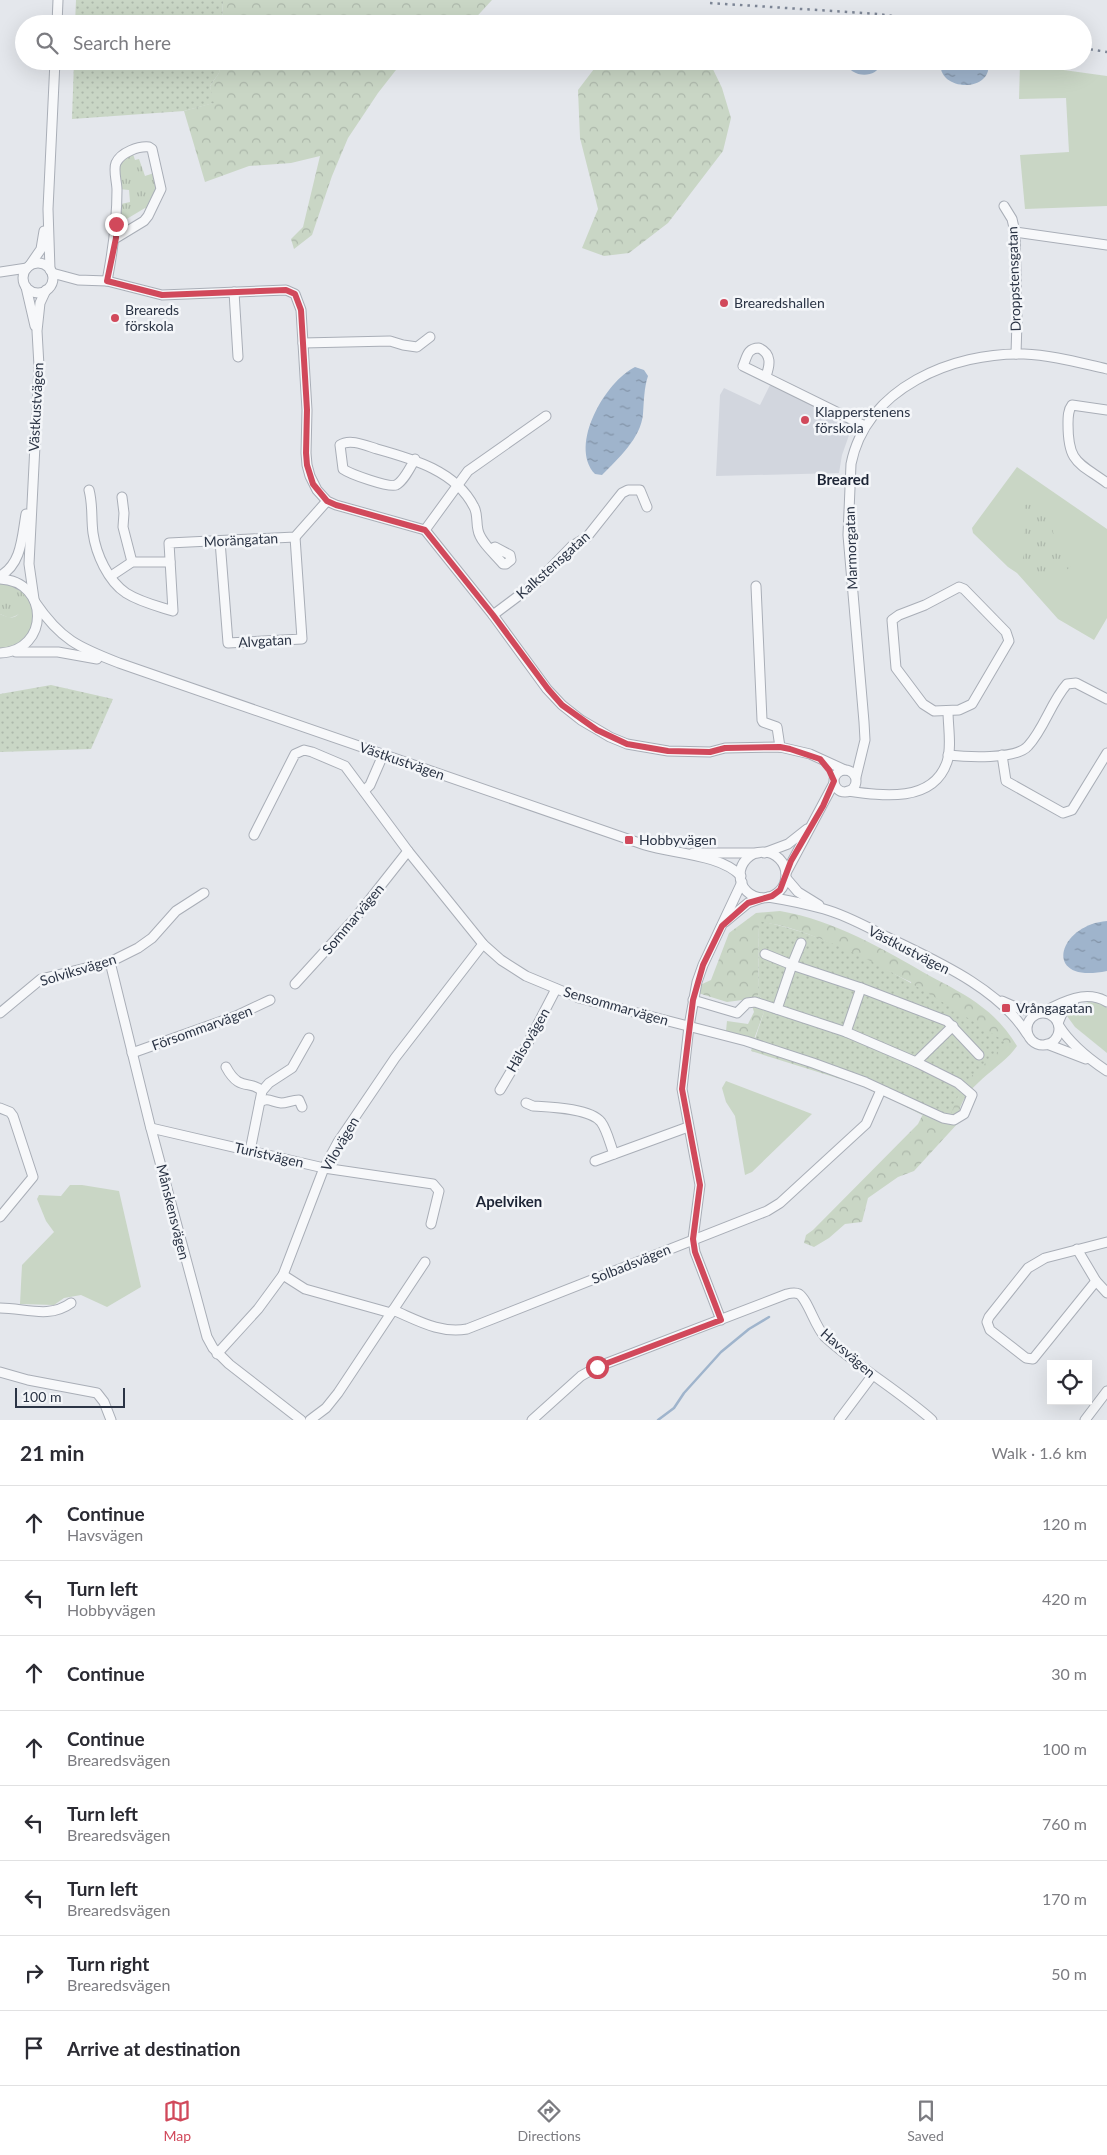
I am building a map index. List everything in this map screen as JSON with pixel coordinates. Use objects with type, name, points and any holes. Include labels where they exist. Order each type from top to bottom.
[{"type":"street","points":[[57,15],[58,0]]},
{"type":"street","points":[[48,289],[52,280],[48,209],[55,70]]},
{"type":"street","points":[[107,281],[116,238],[117,186],[115,166],[120,158],[129,152],[149,147],[154,158],[161,189],[148,216],[139,226],[116,238]]},
{"type":"street","name":"Droppstensgatan","points":[[1004,206],[1012,219],[1015,232],[1016,354]]},
{"type":"street","points":[[25,285],[24,272],[42,249],[48,209]]},
{"type":"street","points":[[1015,232],[1107,245]]},
{"type":"street","points":[[1,272],[41,264],[51,272],[78,280],[107,281],[162,295],[286,290],[295,294],[301,310],[307,410],[306,453],[307,465],[313,484],[327,501],[425,530],[562,705],[597,730],[627,744],[668,751],[710,752],[725,748],[780,747],[804,753],[853,772],[864,790],[872,794]]},
{"type":"street","points":[[1,272],[25,285],[33,292],[78,280]]},
{"type":"street","name":"Västkustvägen","points":[[25,285],[37,331]]},
{"type":"street","name":"Västkustvägen","points":[[48,289],[40,303],[37,331],[39,366],[29,564],[35,600],[53,626],[69,641],[119,663],[645,845],[721,862],[733,868],[741,879]]},
{"type":"street","points":[[234,292],[238,357]]},
{"type":"street","points":[[303,343],[390,341],[417,347],[430,337]]},
{"type":"street","points":[[766,376],[770,363],[766,353],[759,348],[750,350],[746,355],[743,366],[865,426]]},
{"type":"street","name":"Marmorgatan","points":[[856,778],[865,740],[848,535],[851,464],[853,453],[865,426],[880,407],[891,397],[929,374],[975,359],[1016,354],[1045,356],[1107,369]]},
{"type":"street","points":[[1107,410],[1072,404],[1068,414],[1068,433],[1069,451],[1074,458],[1107,483]]},
{"type":"street","points":[[425,530],[468,471],[546,416]]},
{"type":"street","points":[[415,459],[399,482],[392,485],[346,472],[342,466],[340,445],[349,442],[415,459],[434,468],[456,486],[474,507],[479,534],[491,549]]},
{"type":"street","name":"Västkustvägen","points":[[0,578],[11,569],[16,560],[32,484]]},
{"type":"street","points":[[89,490],[95,541],[104,565],[111,576],[125,592],[138,600],[173,611],[170,562],[132,562],[111,576]]},
{"type":"street","name":"Kalkstensgatan","points":[[493,615],[537,582],[572,546],[587,537],[622,493],[628,490],[640,490],[648,507]]},
{"type":"street","points":[[122,497],[123,527],[132,562]]},
{"type":"street","name":"Morängatan","points":[[170,562],[169,543],[295,537],[327,501]]},
{"type":"street","name":"Alvgatan","points":[[220,540],[228,643],[302,639],[295,537]]},
{"type":"street","points":[[0,578],[12,580],[21,585],[35,600],[38,615],[35,631],[26,644],[12,652]]},
{"type":"street","points":[[756,586],[762,720],[777,727],[780,747]]},
{"type":"street","points":[[959,587],[964,588],[1006,632],[1009,641],[972,704],[964,709],[948,712],[934,711],[927,707],[899,672],[895,662],[891,625],[895,617],[925,605],[959,587]]},
{"type":"street","name":"Västkustvägen","points":[[0,654],[12,652],[58,652],[119,663]]},
{"type":"street","points":[[948,755],[1002,755],[1017,753],[1028,747],[1067,684],[1076,683],[1107,699]]},
{"type":"street","points":[[820,759],[829,770],[838,789],[888,795],[923,790],[941,774],[948,755],[948,712]]},
{"type":"street","name":"Sensommarvägen","points":[[254,835],[290,760],[298,751],[312,752],[345,766],[408,851],[483,944],[501,960],[526,976],[579,998],[746,1041],[813,1063],[881,1090],[943,1118],[954,1120],[964,1114],[972,1095],[958,1083],[916,1062]]},
{"type":"street","points":[[1002,755],[1006,781],[1063,813],[1072,810],[1107,752]]},
{"type":"street","points":[[364,791],[370,785],[384,755]]},
{"type":"street","points":[[722,926],[743,905],[766,898],[780,890],[823,806],[837,774],[846,770],[861,758]]},
{"type":"street","points":[[823,806],[835,795],[854,787],[856,778]]},
{"type":"street","points":[[721,1320],[695,1252],[693,1239],[700,1185],[682,1089],[693,1000],[703,965],[722,926],[747,860],[788,844],[814,822]]},
{"type":"street","name":"Sommarvägen","points":[[295,984],[356,917],[408,851]]},
{"type":"street","points":[[762,853],[772,854],[780,860],[786,875]]},
{"type":"street","name":"Västkustvägen","points":[[685,854],[762,853]]},
{"type":"street","name":"Västkustvägen","points":[[786,875],[798,892],[826,910],[865,926],[934,961],[990,995],[1020,1009],[1042,1012],[1053,1016],[1067,1038],[1090,1060],[1107,1071]]},
{"type":"street","points":[[741,879],[746,889],[752,895],[766,898]]},
{"type":"street","name":"Solviksvägen","points":[[0,1013],[41,980],[110,962],[138,948],[152,938],[176,912],[204,893]]},
{"type":"street","name":"Västkustvägen","points":[[766,898],[826,910]]},
{"type":"street","points":[[777,1009],[801,943]]},
{"type":"street","name":"Vilovägen","points":[[217,1354],[258,1309],[283,1275],[324,1168],[338,1142],[395,1058],[483,944]]},
{"type":"street","points":[[765,954],[947,1021],[979,1056]]},
{"type":"street","name":"Månskensvägen","points":[[110,962],[151,1128],[204,1328],[217,1354],[301,1420]]},
{"type":"street","points":[[846,1032],[861,988]]},
{"type":"street","name":"Hälsovägen","points":[[500,1090],[530,1041],[556,989]]},
{"type":"street","name":"Västkustvägen","points":[[990,995],[1014,1016],[1035,1043],[1046,1044],[1090,1060]]},
{"type":"street","points":[[1027,1034],[1026,1028],[1029,1019],[1064,1002],[1092,996],[1107,1002]]},
{"type":"street","points":[[1046,1044],[1056,1038],[1058,1025],[1064,1009],[1079,998]]},
{"type":"street","name":"Försommarvägen","points":[[132,1053],[236,1016],[270,1000]]},
{"type":"street","points":[[693,1000],[737,1013],[747,1004],[755,1002],[846,1032],[916,1062],[953,1026]]},
{"type":"street","points":[[250,1151],[262,1091],[269,1083],[292,1068],[309,1038]]},
{"type":"street","points":[[226,1067],[240,1084],[257,1087],[262,1091]]},
{"type":"street","name":"Solbadsvägen","points":[[283,1275],[305,1289],[392,1311],[441,1329],[453,1331],[467,1329],[693,1239],[751,1218],[780,1203],[866,1124],[881,1090]]},
{"type":"street","points":[[260,1102],[266,1099],[280,1103],[299,1100],[302,1106]]},
{"type":"street","points":[[526,1103],[533,1106],[592,1115],[601,1122],[614,1154]]},
{"type":"street","points":[[0,1217],[33,1177],[15,1121],[10,1112],[1,1108]]},
{"type":"street","points":[[595,1161],[688,1127]]},
{"type":"street","name":"Turistvägen","points":[[151,1128],[324,1168],[433,1184],[439,1191],[431,1224]]},
{"type":"street","points":[[1096,1281],[1033,1359],[1026,1358],[990,1330],[988,1326],[989,1317],[1028,1268],[1045,1258],[1107,1242]]},
{"type":"street","points":[[1078,1249],[1096,1281],[1107,1293]]},
{"type":"street","points":[[310,1420],[332,1401],[425,1262]]},
{"type":"street","name":"Havsvägen","points":[[532,1420],[588,1372],[613,1360],[787,1294],[798,1294],[822,1334],[921,1416],[932,1420]]},
{"type":"street","points":[[0,1308],[34,1312],[53,1311],[62,1309],[71,1303]]},
{"type":"street","points":[[0,1372],[28,1380],[97,1393],[104,1402],[110,1420]]},
{"type":"street","points":[[838,1420],[872,1376]]},
{"type":"street","points":[[1085,1418],[1107,1391]]},
{"type":"shaded area","points":[[770,385],[853,424],[842,455],[839,473],[716,476],[720,395],[724,388],[760,405]]},
{"type":"green space","points":[[76,0],[223,0],[222,15],[75,15]]},
{"type":"green space","points":[[223,0],[492,0],[478,15],[222,15]]},
{"type":"green space","points":[[74,70],[219,70],[210,86],[214,103],[184,111],[72,119]]},
{"type":"green space","points":[[219,70],[396,70],[348,138],[332,176],[312,235],[294,249],[291,239],[303,227],[320,156],[291,163],[249,166],[205,182],[184,111],[213,103],[210,86]]},
{"type":"green space","points":[[593,70],[713,70],[722,88],[731,118],[723,151],[668,223],[629,253],[604,256],[582,248],[598,209],[580,138],[578,90]]},
{"type":"green space","points":[[1020,70],[1064,70],[1107,76],[1107,206],[1025,209],[1020,155],[1069,152],[1066,98],[1019,99]]},
{"type":"green space","points":[[133,154],[135,160],[139,159],[145,176],[154,173],[159,185],[148,211],[145,208],[125,220],[129,227],[123,232],[120,230],[121,204],[130,202],[129,190],[119,189],[118,168],[127,157]]},
{"type":"green space","points":[[1017,467],[1107,529],[1107,618],[1094,640],[1058,619],[1017,573],[1008,567],[973,533],[972,528]]},
{"type":"green space","points":[[1036,503],[1047,507],[1054,536],[1075,560],[1068,569],[1042,580],[1023,564],[1025,505]]},
{"type":"green space","points":[[0,582],[9,583],[23,591],[25,601],[23,609],[14,617],[9,618],[0,614]]},
{"type":"green space","points":[[23,591],[33,610],[31,628],[20,642],[0,649],[0,614],[7,617],[17,616],[21,608]]},
{"type":"green space","points":[[51,685],[113,699],[91,749],[0,752],[0,694]]},
{"type":"green space","points":[[780,911],[800,915],[839,928],[957,990],[993,1016],[1017,1046],[1010,1055],[971,1090],[959,1110],[959,1122],[914,1171],[898,1177],[868,1198],[862,1222],[845,1224],[829,1238],[814,1247],[804,1243],[806,1235],[918,1124],[927,1106],[911,982],[816,937],[777,925],[759,922],[758,995],[763,1000],[764,1012],[753,1042],[726,1031],[727,1021],[748,1024],[754,1012],[750,999],[727,1002],[698,993],[700,985],[711,980],[729,933],[756,913]]},
{"type":"green space","points":[[759,921],[825,940],[857,954],[919,988],[1007,1043],[963,1084],[950,1116],[927,1106],[922,1115],[869,1088],[751,1051],[764,1012],[763,1000],[758,995]]},
{"type":"green space","points":[[1089,1002],[1099,1003],[1107,1008],[1107,1053],[1075,1027],[1067,1016],[1073,1008]]},
{"type":"green space","points":[[726,1081],[812,1114],[752,1172],[745,1175],[735,1116],[726,1102],[722,1088]]},
{"type":"green space","points":[[70,1185],[119,1191],[141,1287],[107,1307],[81,1295],[64,1298],[54,1305],[20,1304],[22,1265],[54,1232],[46,1221],[37,1199],[39,1195],[61,1196]]},
{"type":"water","points":[[851,70],[876,70],[863,75]]},
{"type":"water","points":[[988,70],[988,72],[983,79],[975,84],[965,85],[947,79],[942,71]]},
{"type":"water","points":[[635,367],[644,370],[648,376],[641,423],[633,440],[621,455],[602,475],[595,474],[588,462],[586,447],[588,431],[602,399],[624,374]]},
{"type":"water","points":[[1107,921],[1107,971],[1086,973],[1072,970],[1065,962],[1064,953],[1068,942],[1077,932],[1090,925]]},
{"type":"waterway","points":[[658,1420],[674,1408],[684,1393],[721,1352],[749,1329],[769,1317]]},
{"type":"railway","points":[[710,3],[885,15]]},
{"type":"railway","points":[[1092,50],[1107,52]]},
{"type":"place","name":"Brearedshallen","points":[[724,303]]},
{"type":"place","name":"Breareds förskola","points":[[115,318]]},
{"type":"place","name":"Klapperstenens förskola","points":[[805,420]]},
{"type":"place","name":"Hobbyvägen","points":[[629,840]]},
{"type":"place","name":"Vrångagatan","points":[[1006,1008]]},
{"type":"district","name":"Breared","points":[[843,480]]},
{"type":"district","name":"Apelviken","points":[[509,1202]]},
{"type":"route","points":[[116,224],[116,238],[107,281],[162,295],[286,290],[295,294],[301,310],[307,410],[306,453],[310,476],[317,490],[327,501],[336,505],[425,530],[493,615],[548,689],[562,705],[581,720],[610,737],[627,744],[668,751],[710,752],[725,748],[780,747],[799,751],[820,759],[829,770],[834,781],[823,806],[791,861],[784,884],[780,890],[775,895],[748,903],[734,913],[722,926],[703,965],[693,1000],[682,1089],[700,1185],[693,1239],[695,1252],[721,1320],[597,1367]]}]
